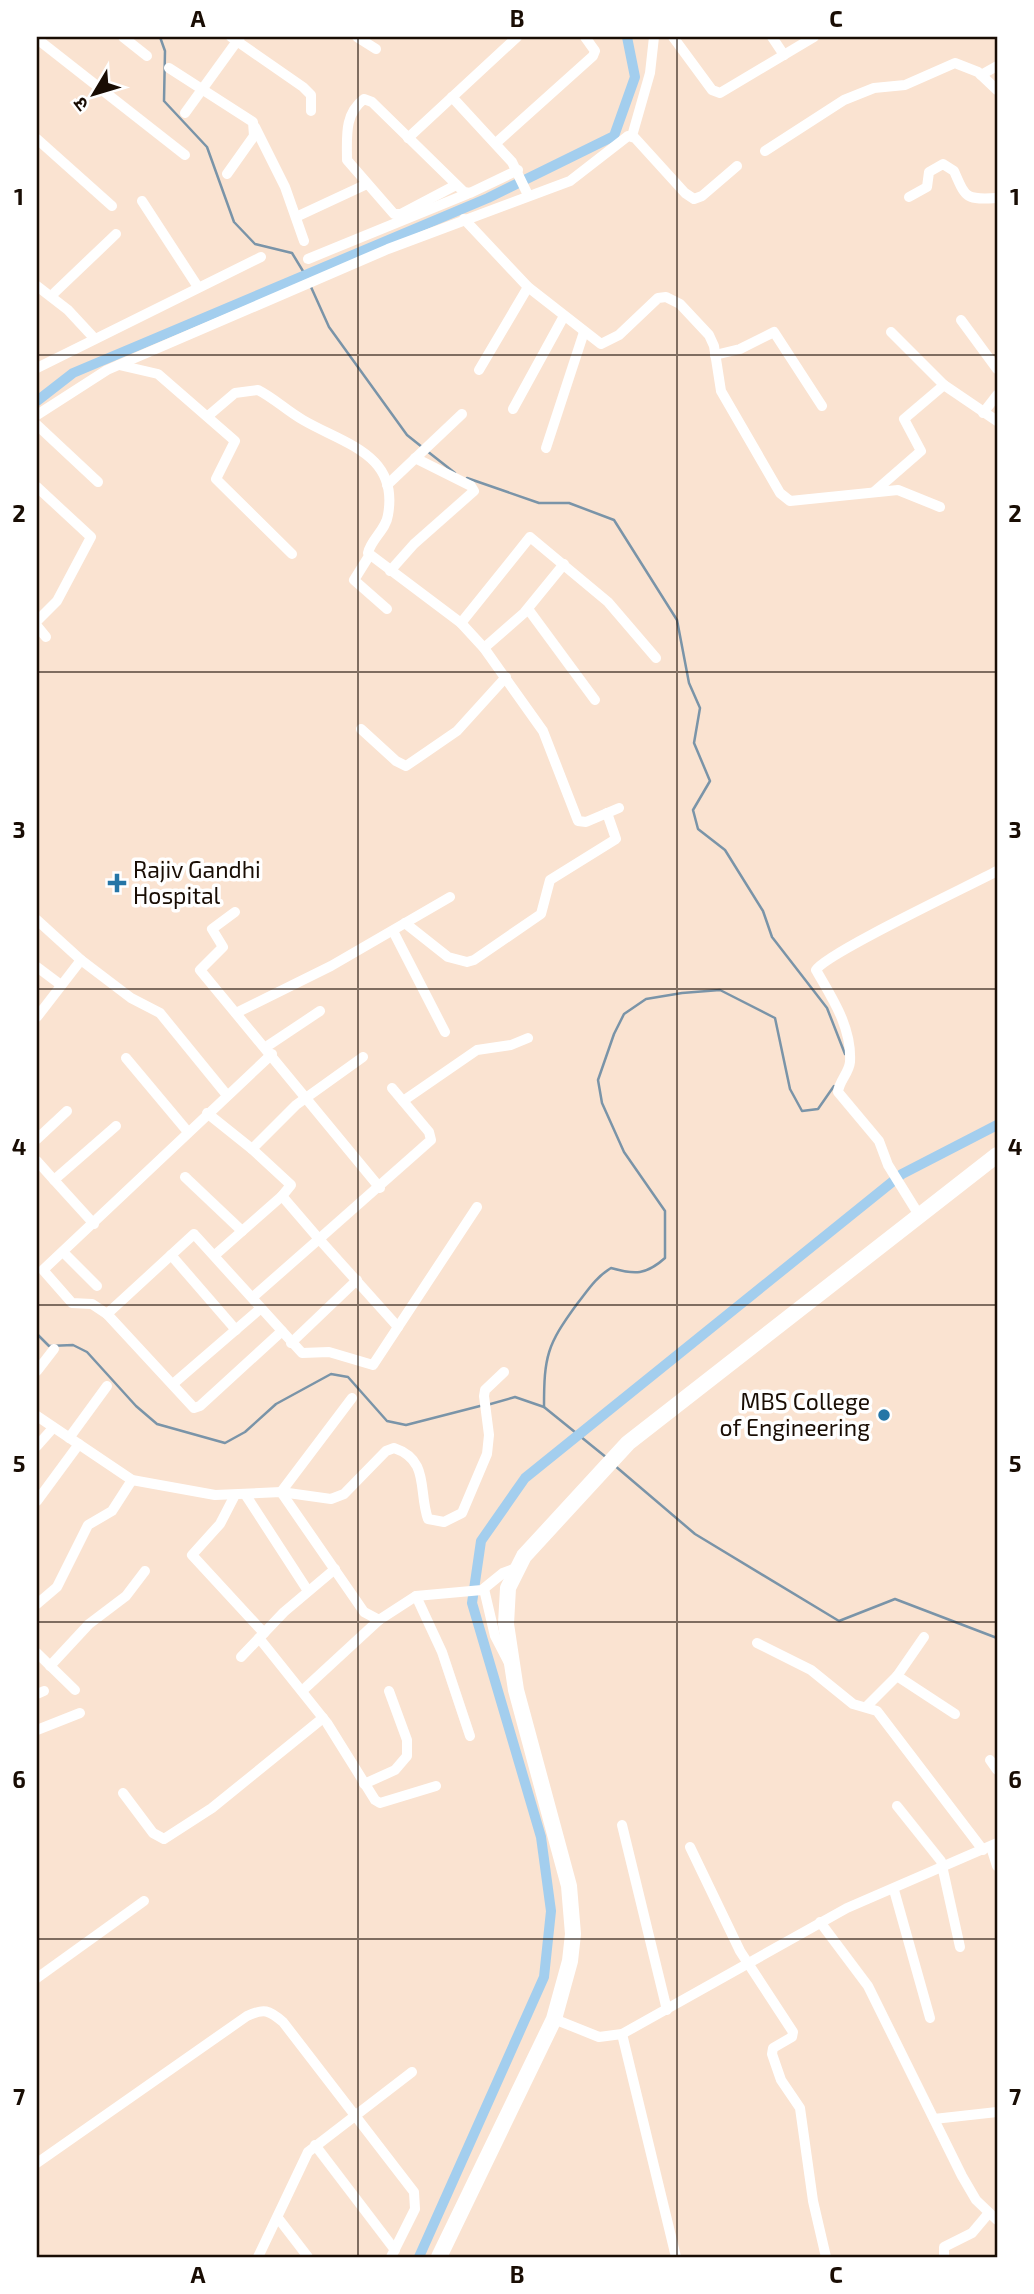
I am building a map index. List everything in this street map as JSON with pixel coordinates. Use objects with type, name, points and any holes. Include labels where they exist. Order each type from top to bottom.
[{"type":"street","points":[[123,37],[147,56]]},
{"type":"street","points":[[357,37],[376,49]]},
{"type":"street","points":[[408,138],[517,37]]},
{"type":"street","points":[[496,143],[593,56],[595,51],[585,37]]},
{"type":"street","points":[[37,415],[67,393],[119,365],[527,192],[570,181],[632,136],[650,73],[652,37]]},
{"type":"street","points":[[673,37],[712,90],[720,93],[814,37]]},
{"type":"street","points":[[772,37],[785,55]]},
{"type":"street","points":[[185,113],[236,38],[303,87],[310,95],[311,111]]},
{"type":"street","points":[[41,42],[185,155]]},
{"type":"street","points":[[765,152],[844,100],[866,90],[905,85],[955,63],[970,67],[997,90]]},
{"type":"street","points":[[982,75],[997,66]]},
{"type":"street","points":[[169,68],[250,118],[279,172],[304,241]]},
{"type":"street","points":[[452,97],[496,143],[519,173],[527,192]]},
{"type":"street","points":[[456,185],[397,215],[347,160],[348,122],[356,105],[364,99],[372,102],[467,194]]},
{"type":"street","points":[[228,174],[254,136],[255,127]]},
{"type":"street","points":[[632,136],[685,193],[694,199],[702,196],[737,166]]},
{"type":"street","points":[[37,139],[112,206]]},
{"type":"street","points":[[909,197],[927,187],[929,173],[943,164],[954,171],[958,186],[965,194],[976,199],[997,198]]},
{"type":"street","points":[[308,259],[519,173]]},
{"type":"street","points":[[296,217],[367,184]]},
{"type":"street","points":[[142,201],[198,287]]},
{"type":"street","points":[[464,219],[528,288],[595,341],[605,344],[619,335],[654,300],[666,298],[686,309],[709,335],[721,391],[786,498],[797,502],[874,491],[905,491],[940,507]]},
{"type":"street","points":[[51,296],[116,234]]},
{"type":"street","points":[[37,368],[261,257]]},
{"type":"street","points":[[37,286],[74,315],[94,338]]},
{"type":"street","points":[[479,370],[528,288]]},
{"type":"street","points":[[513,409],[564,316]]},
{"type":"street","points":[[961,320],[997,369]]},
{"type":"street","points":[[546,448],[584,332]]},
{"type":"street","points":[[715,355],[740,349],[774,332],[822,406]]},
{"type":"street","points":[[891,332],[944,385],[997,421]]},
{"type":"street","points":[[119,365],[158,374],[235,441],[216,479],[292,554]]},
{"type":"street","points":[[874,491],[921,451],[904,419],[944,385]]},
{"type":"street","points":[[208,416],[235,393],[258,390],[301,419],[356,446],[382,470],[387,485],[388,516],[354,580],[387,609]]},
{"type":"street","points":[[983,413],[997,395]]},
{"type":"street","points":[[387,485],[462,414]]},
{"type":"street","points":[[37,425],[98,482]]},
{"type":"street","points":[[390,571],[414,544],[474,491],[471,486],[421,452]]},
{"type":"street","points":[[37,487],[91,537],[57,601],[37,624],[46,637]]},
{"type":"street","points":[[461,624],[527,538],[533,537],[614,608],[656,658]]},
{"type":"street","points":[[369,555],[461,624],[484,648],[544,731],[578,821],[586,822],[619,808]]},
{"type":"street","points":[[484,648],[528,609],[564,564]]},
{"type":"street","points":[[528,609],[595,700]]},
{"type":"street","points":[[361,729],[396,761],[406,766],[457,731],[480,709],[506,677]]},
{"type":"street","points":[[405,923],[448,957],[467,962],[481,957],[541,914],[550,880],[616,839],[607,813]]},
{"type":"street","points":[[919,1215],[888,1165],[879,1140],[838,1092],[850,1064],[847,1039],[838,1007],[817,968],[864,940],[997,872]]},
{"type":"street","points":[[236,1013],[331,966],[450,897]]},
{"type":"street","points":[[235,912],[212,929],[223,947],[200,968],[380,1188]]},
{"type":"street","points":[[37,920],[81,960],[131,998],[160,1013],[226,1094]]},
{"type":"street","points":[[393,930],[445,1032]]},
{"type":"street","points":[[37,1017],[81,960]]},
{"type":"street","points":[[37,967],[61,985]]},
{"type":"street","points":[[282,1331],[200,1406],[192,1407],[107,1314],[92,1304],[72,1303],[40,1266],[63,1252],[94,1224],[269,1050],[320,1011]]},
{"type":"street","points":[[403,1101],[477,1050],[511,1045],[528,1038]]},
{"type":"street","points":[[253,1149],[306,1098],[362,1057]]},
{"type":"street","points":[[126,1058],[188,1132]]},
{"type":"street","points":[[253,1297],[380,1188],[431,1140],[429,1132],[392,1088]]},
{"type":"street","points":[[37,1139],[67,1111]]},
{"type":"street","points":[[207,1113],[253,1149],[291,1185],[215,1255]]},
{"type":"street","points":[[54,1180],[116,1126]]},
{"type":"street","points":[[439,2257],[554,2019],[570,1961],[572,1908],[560,1847],[529,1742],[511,1665],[506,1604],[516,1568],[596,1475],[628,1443],[997,1155]]},
{"type":"street","points":[[37,1161],[94,1224]]},
{"type":"street","points":[[185,1177],[242,1231]]},
{"type":"street","points":[[282,1196],[398,1327]]},
{"type":"street","points":[[107,1314],[194,1234],[302,1353],[329,1352],[373,1365],[477,1207]]},
{"type":"street","points":[[63,1252],[97,1286]]},
{"type":"street","points":[[171,1255],[236,1330]]},
{"type":"street","points":[[291,1343],[357,1280]]},
{"type":"street","points":[[173,1384],[261,1308]]},
{"type":"street","points":[[37,1371],[54,1349]]},
{"type":"street","points":[[37,1416],[132,1480],[215,1495],[281,1492],[325,1499],[337,1497],[386,1451],[394,1448],[413,1458],[420,1470],[428,1519],[436,1522],[452,1520],[465,1507],[487,1454],[484,1395],[504,1372]]},
{"type":"street","points":[[37,1501],[107,1386]]},
{"type":"street","points":[[281,1492],[352,1398]]},
{"type":"street","points":[[37,1446],[53,1428]]},
{"type":"street","points":[[37,1604],[57,1587],[85,1528],[112,1511],[132,1480]]},
{"type":"street","points":[[281,1492],[359,1606],[370,1617],[379,1620]]},
{"type":"street","points":[[240,1494],[308,1591]]},
{"type":"street","points":[[240,1494],[220,1524],[192,1555],[261,1636],[323,1718],[372,1797],[380,1803],[436,1786]]},
{"type":"street","points":[[302,1691],[379,1620],[416,1596],[482,1589],[503,1573],[516,1568]]},
{"type":"street","points":[[241,1657],[308,1591],[335,1569]]},
{"type":"street","points":[[50,1666],[89,1624],[126,1596],[145,1571]]},
{"type":"street","points":[[482,1589],[495,1636],[511,1665]]},
{"type":"street","points":[[416,1596],[442,1652],[470,1736]]},
{"type":"street","points":[[866,1707],[897,1676],[924,1637]]},
{"type":"street","points":[[757,1643],[811,1670],[847,1701],[882,1716],[991,1847],[997,1866]]},
{"type":"street","points":[[37,1653],[75,1690]]},
{"type":"street","points":[[897,1676],[955,1714]]},
{"type":"street","points":[[364,1784],[395,1770],[407,1756],[407,1740],[389,1691]]},
{"type":"street","points":[[37,1730],[80,1713]]},
{"type":"street","points":[[123,1793],[153,1833],[164,1839],[212,1808],[323,1718]]},
{"type":"street","points":[[990,1760],[997,1770]]},
{"type":"street","points":[[897,1805],[943,1867],[960,1947]]},
{"type":"street","points":[[622,1825],[667,2010]]},
{"type":"street","points":[[690,1847],[749,1965],[793,2032],[792,2037],[773,2048],[772,2054],[781,2080],[800,2108],[811,2192],[826,2257]]},
{"type":"street","points":[[554,2019],[599,2037],[622,2034],[749,1965],[821,1922],[991,1847]]},
{"type":"street","points":[[894,1890],[930,2018]]},
{"type":"street","points":[[37,1978],[144,1901]]},
{"type":"street","points":[[821,1922],[867,1986],[962,2176],[993,2217],[976,2230],[944,2247],[944,2257]]},
{"type":"street","points":[[37,2163],[239,2022],[262,2010],[283,2022],[412,2187],[416,2197],[415,2209],[393,2254],[315,2145]]},
{"type":"street","points":[[622,2034],[676,2257]]},
{"type":"street","points":[[258,2257],[304,2158],[315,2145],[412,2072]]},
{"type":"street","points":[[934,2119],[997,2112]]},
{"type":"street","points":[[278,2218],[308,2257]]},
{"type":"waterway","points":[[160,37],[165,51],[164,101],[207,147],[234,222],[255,244],[292,253],[309,281]]},
{"type":"waterway","points":[[37,401],[73,373],[488,198],[614,136],[635,77],[627,37]]},
{"type":"waterway","points":[[311,287],[329,327],[407,435],[422,447]]},
{"type":"waterway","points":[[427,451],[455,473]]},
{"type":"waterway","points":[[467,478],[539,503],[569,503],[614,520],[677,620],[689,683],[700,708],[694,743],[710,781],[693,810],[698,829],[725,850],[763,911],[772,937],[827,1008],[845,1054]]},
{"type":"waterway","points":[[544,1407],[545,1375],[553,1341],[589,1289],[611,1268],[640,1272],[652,1268],[665,1258],[665,1211],[624,1152],[602,1103],[598,1080],[624,1014],[646,999],[720,990],[775,1018],[790,1089],[802,1111],[818,1109],[834,1086]]},
{"type":"waterway","points":[[419,2257],[544,1977],[551,1911],[541,1837],[472,1603],[481,1541],[525,1478],[902,1174],[997,1125]]},
{"type":"waterway","points":[[37,1334],[49,1346],[73,1345],[87,1352],[136,1406],[157,1424],[225,1443],[245,1432],[276,1404],[331,1374],[348,1377],[387,1421],[406,1425],[480,1406]]},
{"type":"waterway","points":[[487,1405],[515,1397],[544,1407],[607,1458]]},
{"type":"waterway","points":[[614,1465],[695,1534],[839,1621],[895,1599],[997,1638]]},
{"type":"place","name":"Rajiv Gandhi Hospital","points":[[117,883]]},
{"type":"place","name":"MBS College of Engineering","points":[[884,1415]]}]
